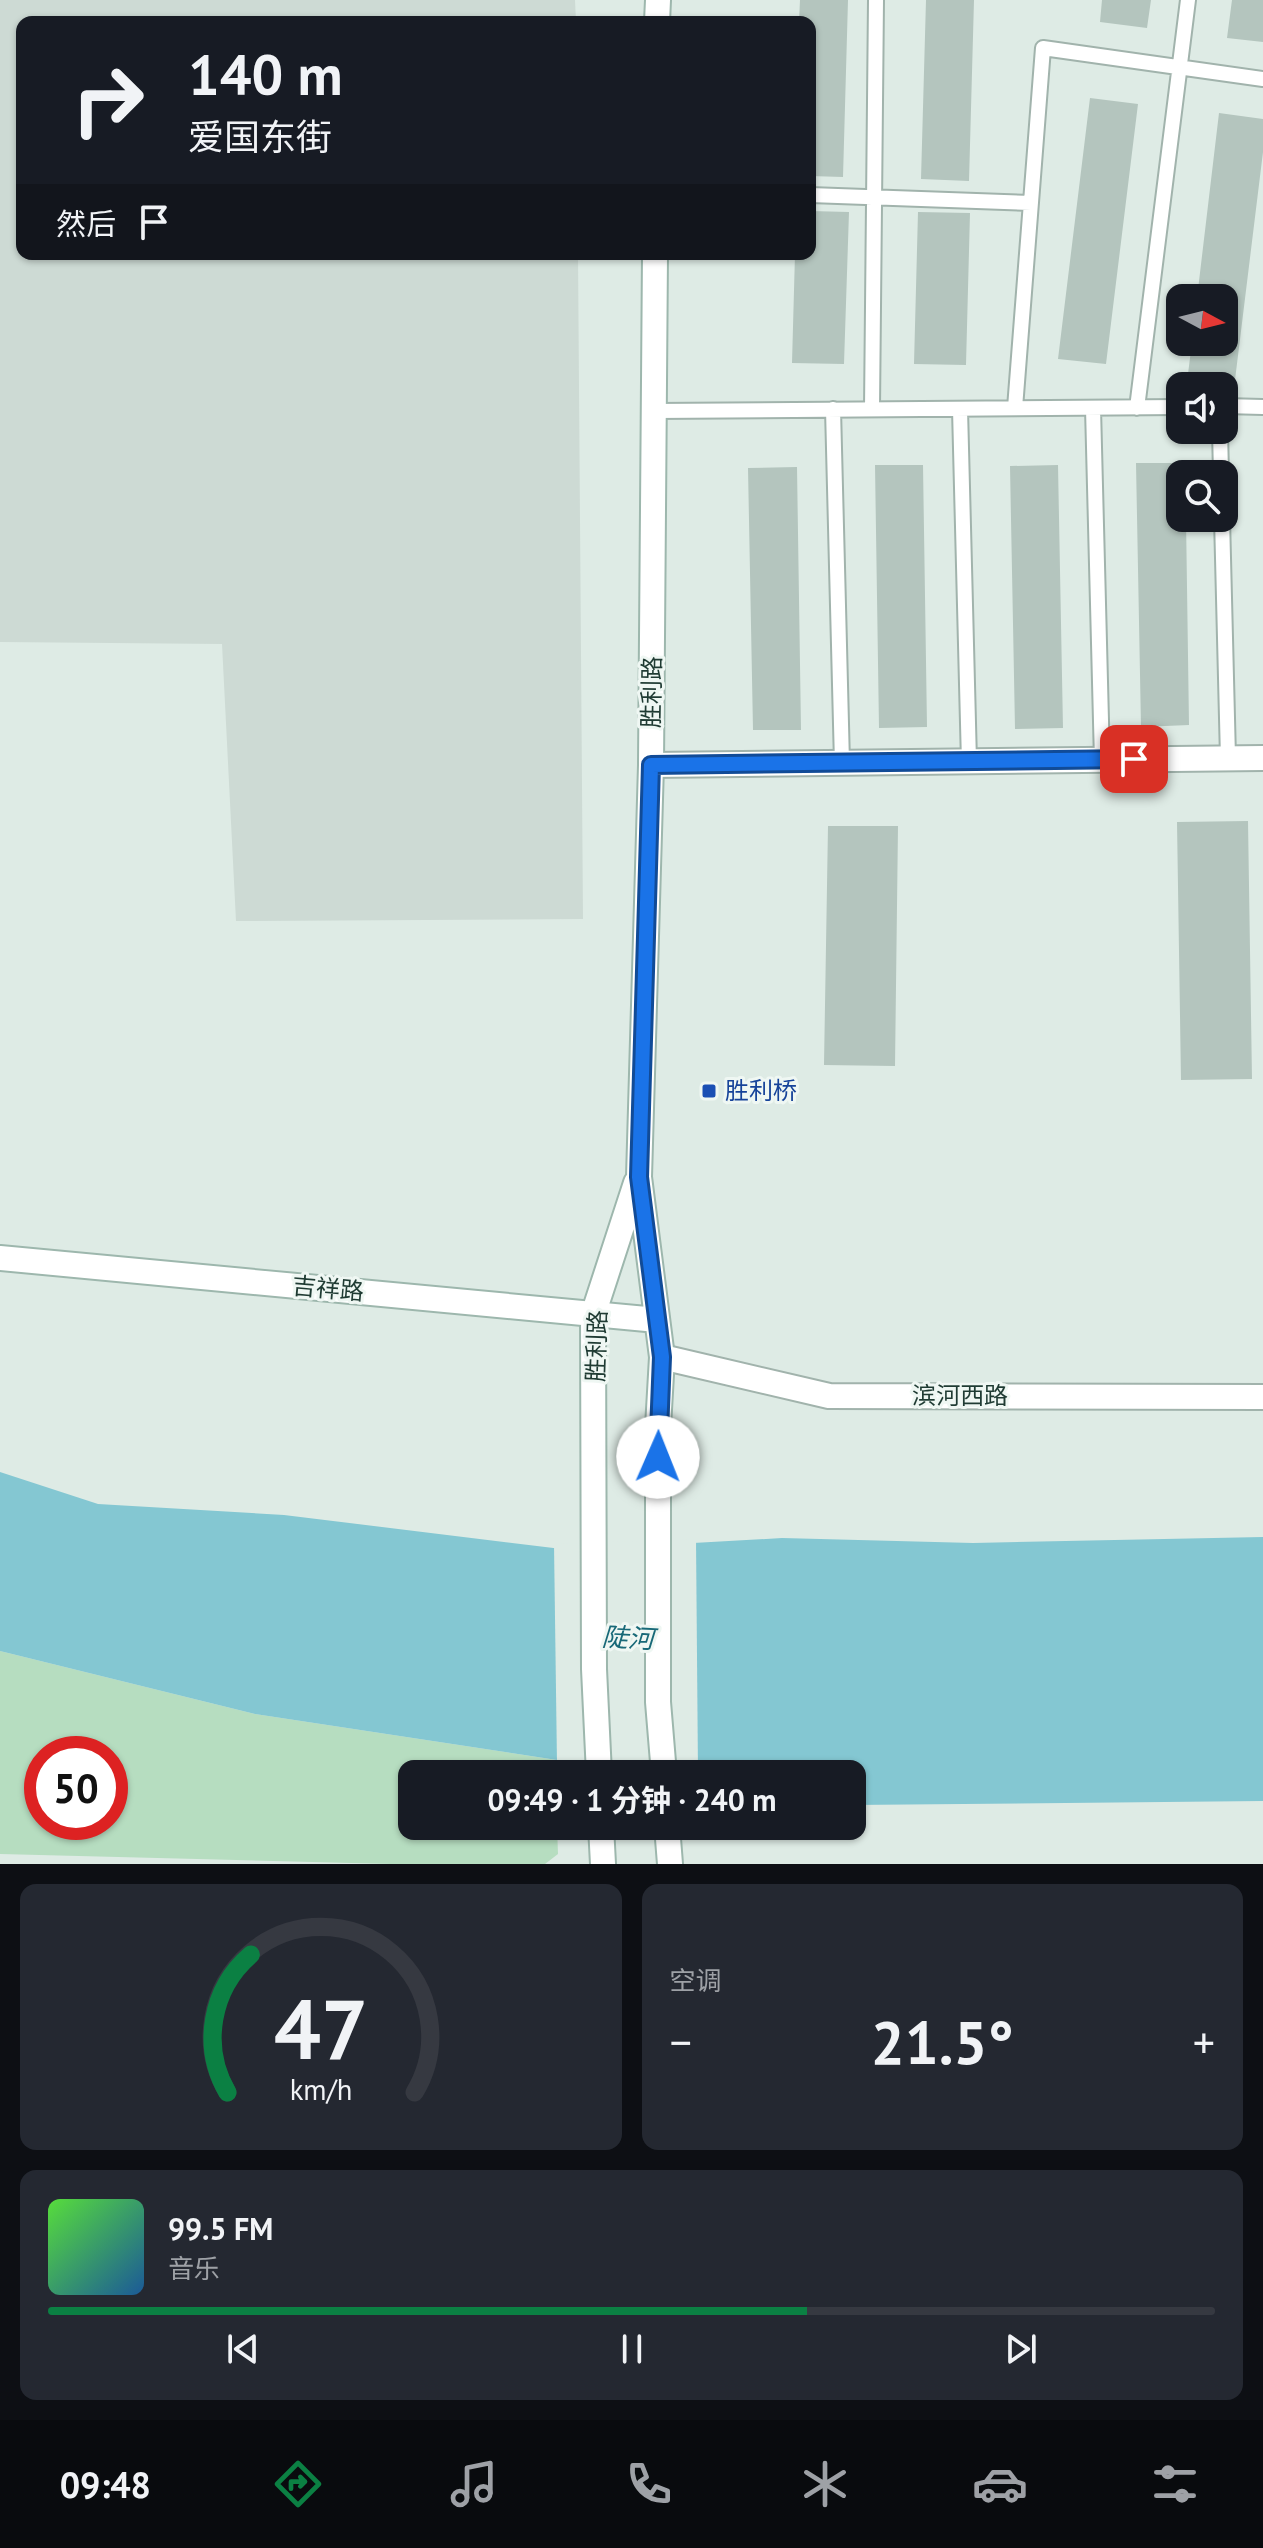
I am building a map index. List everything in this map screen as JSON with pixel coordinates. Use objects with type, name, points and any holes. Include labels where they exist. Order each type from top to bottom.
[{"type":"main road","name":"胜利路","points":[[655,260],[651,765],[639,1177],[662,1357],[658,1427],[658,1702],[663,1760]]},
{"type":"main road","points":[[651,765],[1263,758]]},
{"type":"main road","name":"胜利路","points":[[598,1760],[594,1669],[596,1426],[593,1315],[639,1177]]},
{"type":"main road","name":"吉祥路","points":[[0,1258],[657,1320]]},
{"type":"main road","name":"滨河西路","points":[[662,1357],[829,1396],[1263,1397]]},
{"type":"main road","points":[[602,1840],[603,1864]]},
{"type":"main road","points":[[668,1840],[670,1864]]},
{"type":"lane","points":[[872,409],[876,0]]},
{"type":"lane","points":[[1137,408],[1188,0]]},
{"type":"lane","points":[[1015,408],[1043,48],[1263,79]]},
{"type":"lane","points":[[816,195],[1031,203]]},
{"type":"lane","points":[[1238,406],[1263,407]]},
{"type":"lane","points":[[654,411],[1166,407]]},
{"type":"lane","points":[[1093,408],[1102,760]]},
{"type":"lane","points":[[833,409],[842,763]]},
{"type":"lane","points":[[960,409],[969,762]]},
{"type":"lane","points":[[1222,532],[1228,758]]},
{"type":"shaded area","points":[[0,0],[575,0],[576,16],[16,16],[16,260],[578,260],[583,919],[236,921],[222,644],[0,642]]},
{"type":"green space","points":[[0,1651],[255,1714],[557,1760],[398,1760],[398,1840],[558,1840],[558,1854],[545,1864],[390,1864],[0,1854]]},
{"type":"water","name":"陡河","points":[[0,1472],[98,1504],[284,1515],[570,1550],[782,1538],[973,1543],[1263,1537],[1263,1801],[866,1805],[866,1760],[557,1760],[255,1714],[0,1651]]},
{"type":"pier","points":[[696,1539],[698,1760],[557,1760],[554,1544]]},
{"type":"building","points":[[800,0],[848,0],[843,177],[816,176],[816,16],[799,16]]},
{"type":"building","points":[[926,0],[974,0],[969,181],[921,179]]},
{"type":"building","points":[[1102,0],[1151,0],[1147,28],[1100,22]]},
{"type":"building","points":[[1232,0],[1263,0],[1263,42],[1227,38]]},
{"type":"building","points":[[1090,98],[1138,104],[1106,364],[1058,359]]},
{"type":"building","points":[[1219,113],[1263,119],[1263,152],[1238,356],[1238,284],[1199,284]]},
{"type":"building","points":[[816,211],[849,212],[844,364],[792,363],[795,260],[816,260]]},
{"type":"building","points":[[918,212],[970,213],[966,365],[914,364]]},
{"type":"building","points":[[1190,356],[1238,356],[1236,372],[1188,372]]},
{"type":"building","points":[[1136,463],[1166,463],[1166,532],[1186,532],[1189,725],[1141,727]]},
{"type":"building","points":[[875,465],[923,465],[927,727],[879,728]]},
{"type":"building","points":[[1058,465],[1063,728],[1015,729],[1010,466]]},
{"type":"building","points":[[797,467],[801,730],[753,730],[748,468]]},
{"type":"building","points":[[1248,821],[1252,1079],[1181,1080],[1177,822]]},
{"type":"building","points":[[828,826],[898,826],[895,1066],[824,1065]]},
{"type":"place","name":"胜利桥","points":[[709,1091]]},
{"type":"route","points":[[658,1457],[662,1357],[639,1177],[651,765],[1134,759]]}]
